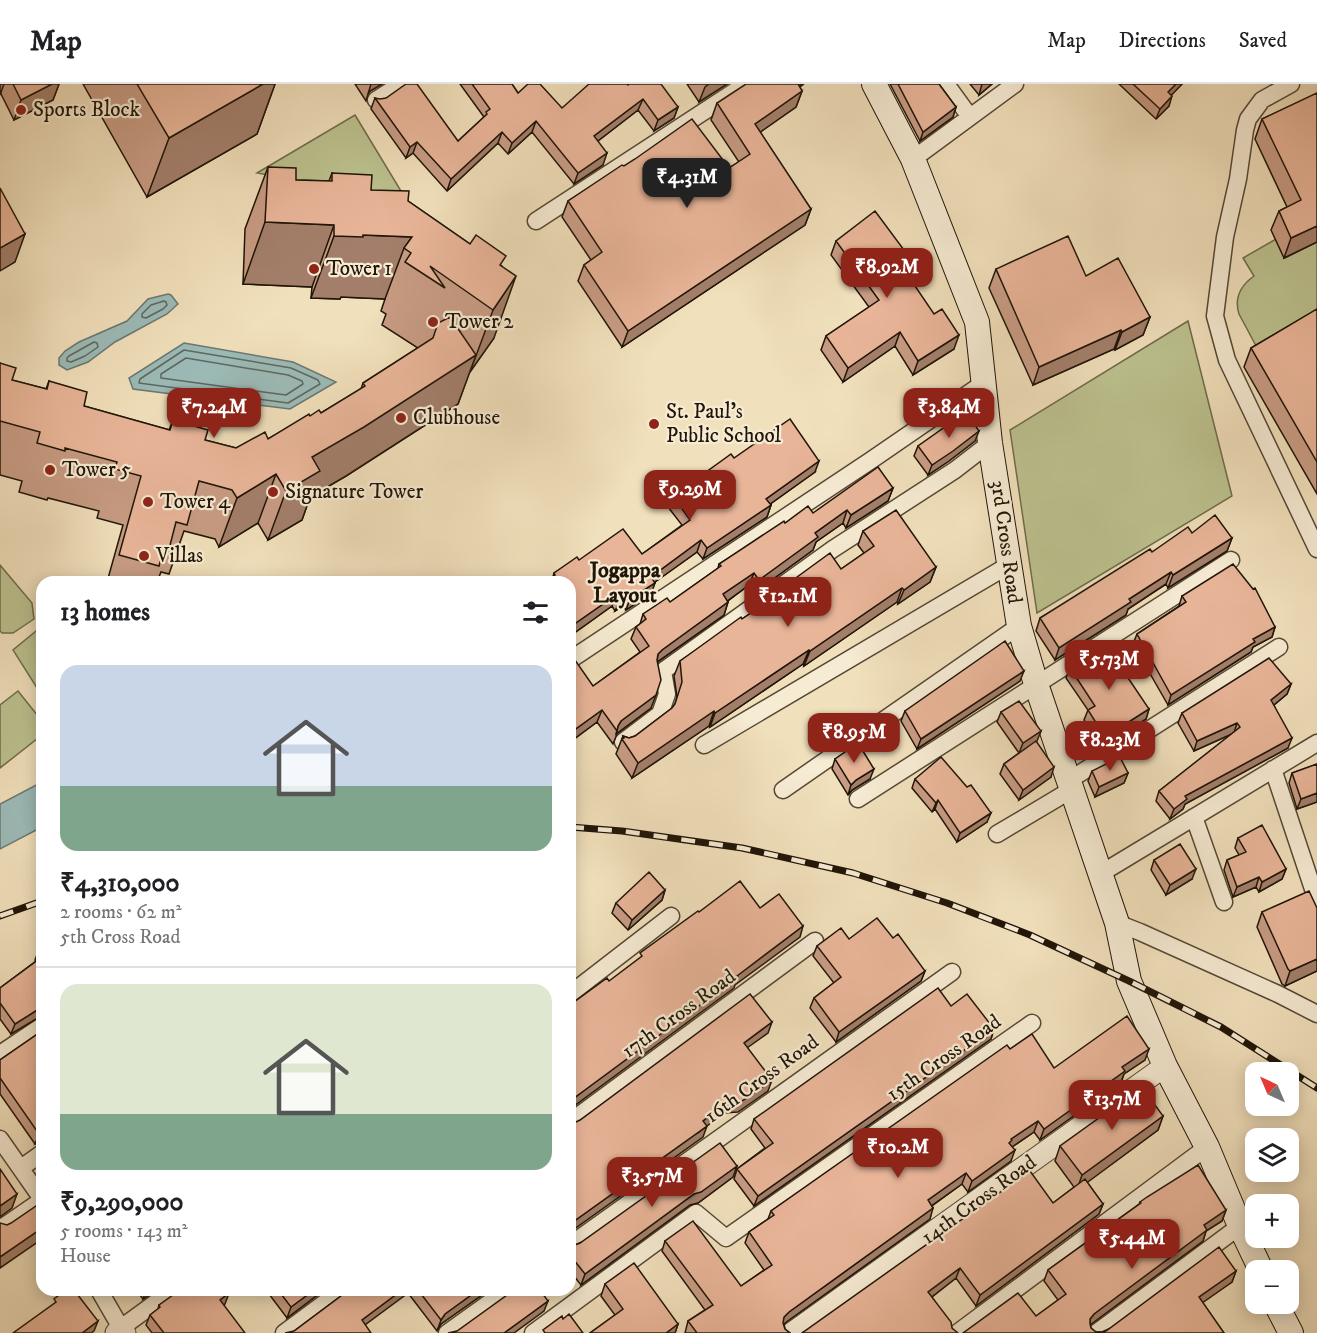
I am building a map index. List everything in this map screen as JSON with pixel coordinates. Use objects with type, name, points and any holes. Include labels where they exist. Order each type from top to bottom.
[{"type":"main road","name":"3rd Cross Road","points":[[874,84],[913,159],[977,322],[990,443],[1019,626],[1036,684],[1117,923],[1128,981],[1165,1066],[1207,1147],[1256,1260]]},
{"type":"main road","points":[[1279,1314],[1285,1331]]},
{"type":"street","points":[[376,100],[401,84]]},
{"type":"street","points":[[536,221],[746,84]]},
{"type":"street","points":[[946,84],[970,117]]},
{"type":"street","points":[[913,159],[1015,84]]},
{"type":"street","points":[[1291,84],[1262,100],[1248,119],[1225,237],[1215,316],[1227,360],[1317,549]]},
{"type":"street","points":[[576,656],[985,382]]},
{"type":"street","points":[[623,742],[660,714],[667,694],[663,671],[832,549],[955,470],[990,443]]},
{"type":"street","points":[[858,799],[1231,560]]},
{"type":"street","points":[[704,745],[1009,565]]},
{"type":"street","points":[[783,790],[1019,626]]},
{"type":"street","points":[[997,834],[1279,647]]},
{"type":"street","points":[[1100,874],[1317,743]]},
{"type":"street","points":[[1273,769],[1317,901]]},
{"type":"street","points":[[1194,817],[1224,902]]},
{"type":"street","points":[[576,988],[671,916]]},
{"type":"street","points":[[1117,923],[1278,994],[1317,1014]]},
{"type":"street","name":"17th Cross Road","points":[[576,1118],[815,941]]},
{"type":"street","name":"16th Cross Road","points":[[576,1241],[952,972]]},
{"type":"street","name":"15th Cross Road","points":[[533,1333],[696,1213],[726,1238],[1032,1023]]},
{"type":"street","points":[[0,1054],[36,1030]]},
{"type":"street","name":"14th Cross Road","points":[[792,1333],[1165,1066]]},
{"type":"street","points":[[0,1139],[36,1191]]},
{"type":"street","points":[[957,1333],[1207,1147]]},
{"type":"street","points":[[21,1168],[36,1157]]},
{"type":"street","points":[[0,1229],[36,1204]]},
{"type":"street","points":[[1096,1333],[1240,1226]]},
{"type":"street","points":[[102,1296],[121,1331],[165,1296]]},
{"type":"street","points":[[284,1333],[334,1296]]},
{"type":"street","points":[[447,1333],[499,1296]]},
{"type":"green space","points":[[355,115],[407,201],[257,173]]},
{"type":"green space","points":[[1276,239],[1285,258],[1317,242],[1317,325],[1262,357],[1239,314],[1237,303],[1242,288],[1254,276],[1243,258]]},
{"type":"green space","points":[[1188,321],[1232,496],[1037,613],[1010,430]]},
{"type":"green space","points":[[0,565],[32,603],[34,619],[13,633],[0,631]]},
{"type":"green space","points":[[36,631],[36,686],[13,650]]},
{"type":"green space","points":[[18,691],[36,714],[36,740],[0,768],[0,705]]},
{"type":"water","points":[[168,294],[178,304],[167,314],[115,342],[88,362],[67,370],[59,365],[59,358],[65,351],[79,342],[127,321],[148,299]]},
{"type":"water","points":[[184,343],[293,362],[336,382],[290,409],[133,389],[129,378]]},
{"type":"water","points":[[36,785],[36,830],[0,849],[0,804]]},
{"type":"building","points":[[13,84],[52,84],[21,100]]},
{"type":"building","points":[[137,84],[263,84],[169,138]]},
{"type":"building","points":[[406,84],[417,84],[458,141],[490,109],[472,84],[512,84],[518,93],[528,84],[540,84],[562,108],[589,84],[661,84],[678,107],[658,120],[643,99],[594,136],[607,153],[578,173],[536,121],[512,143],[502,132],[451,179],[417,142],[410,147],[375,98],[386,98]]},
{"type":"building","points":[[746,84],[798,84],[802,91],[755,124],[811,209],[628,331],[584,265],[602,252],[568,201],[622,165],[635,159],[692,119],[729,168],[750,154],[717,103]]},
{"type":"building","points":[[898,84],[939,84],[956,107],[923,132]]},
{"type":"building","points":[[1133,84],[1176,84],[1168,92],[1172,96],[1160,109]]},
{"type":"building","points":[[1317,93],[1317,226],[1291,238],[1279,211],[1301,200],[1262,119]]},
{"type":"building","points":[[268,167],[296,168],[296,180],[332,181],[332,173],[372,175],[371,190],[409,191],[408,201],[470,244],[476,235],[506,256],[500,265],[516,276],[493,310],[430,266],[445,288],[405,262],[411,253],[404,248],[412,237],[334,236],[334,225],[265,222]]},
{"type":"building","points":[[0,188],[25,234],[0,248]]},
{"type":"building","points":[[875,211],[907,254],[898,261],[934,314],[942,309],[959,335],[918,361],[900,332],[848,368],[826,336],[879,300],[836,241]]},
{"type":"building","points":[[1068,236],[1086,276],[1118,258],[1150,317],[1122,332],[1121,330],[1039,367],[996,269]]},
{"type":"building","points":[[1317,309],[1317,462],[1251,348]]},
{"type":"building","points":[[450,317],[476,355],[364,427],[312,457],[320,471],[286,491],[276,474],[237,498],[232,490],[199,481],[187,525],[176,522],[168,553],[163,551],[159,566],[119,555],[141,476],[115,469],[117,462],[37,443],[40,432],[0,421],[0,363],[16,368],[12,380],[47,389],[49,381],[87,392],[84,406],[170,430],[173,420],[208,430],[205,440],[236,448],[265,432],[268,439],[309,414],[310,416],[319,410],[321,413],[365,386],[363,383],[433,338],[438,323]]},
{"type":"building","points":[[966,412],[979,431],[932,465],[918,446]]},
{"type":"building","points":[[790,419],[819,461],[766,499],[771,505],[707,548],[701,540],[651,577],[655,583],[630,599],[627,594],[620,600],[616,595],[576,623],[576,576],[554,576],[554,573],[577,557],[579,560],[623,529],[642,554],[690,520],[673,496],[731,454],[734,458]]},
{"type":"building","points":[[878,467],[893,488],[851,515],[847,510],[815,533],[818,537],[759,580],[754,573],[723,594],[728,602],[658,654],[661,680],[656,695],[621,721],[617,731],[602,710],[576,729],[576,661],[593,686],[649,646],[636,627],[646,619],[643,614],[667,598],[670,602],[721,566],[719,564],[808,506],[813,513]]},
{"type":"building","points":[[896,510],[936,567],[638,763],[622,739],[623,736],[629,738],[635,736],[672,708],[682,682],[680,661],[741,617],[742,619],[773,598],[771,596],[830,553],[841,569],[874,546],[863,531]]},
{"type":"building","points":[[1215,515],[1232,538],[1173,575],[1171,572],[1129,599],[1131,602],[1059,648],[1040,618],[1150,549],[1152,552],[1188,527],[1192,533]]},
{"type":"building","points":[[1233,564],[1253,589],[1255,588],[1275,627],[1253,639],[1255,642],[1171,695],[1137,634],[1186,602],[1182,596]]},
{"type":"building","points":[[1005,641],[1024,671],[921,739],[905,711]]},
{"type":"building","points":[[1106,645],[1149,709],[1105,737],[1088,710],[1095,706],[1070,668]]},
{"type":"building","points":[[1269,658],[1291,684],[1271,700],[1292,738],[1185,796],[1187,799],[1174,809],[1159,791],[1240,727],[1237,723],[1197,741],[1182,713]]},
{"type":"building","points":[[1019,701],[1041,731],[1023,743],[1001,712]]},
{"type":"building","points":[[1036,741],[1054,767],[1023,790],[1004,764]]},
{"type":"building","points":[[858,743],[874,769],[851,785],[835,759]]},
{"type":"building","points":[[941,757],[967,787],[971,785],[991,813],[960,833],[938,800],[936,803],[915,779]]},
{"type":"building","points":[[1120,757],[1128,773],[1099,787],[1092,771]]},
{"type":"building","points":[[1317,764],[1317,793],[1301,799],[1292,773]]},
{"type":"building","points":[[1262,825],[1286,869],[1262,882],[1259,877],[1237,887],[1227,860],[1246,852],[1238,838]]},
{"type":"building","points":[[1180,844],[1196,869],[1170,885],[1154,860]]},
{"type":"building","points":[[649,872],[665,890],[632,920],[616,903]]},
{"type":"building","points":[[740,881],[760,908],[779,894],[803,926],[576,1097],[576,1001],[607,978],[609,981],[642,956],[640,953]]},
{"type":"building","points":[[1309,891],[1317,908],[1317,959],[1290,971],[1262,912]]},
{"type":"building","points":[[877,918],[893,938],[898,934],[925,971],[839,1032],[814,998],[841,977],[817,946],[841,928],[849,939]]},
{"type":"building","points":[[36,961],[36,1011],[15,1024],[0,1003],[0,988]]},
{"type":"building","points":[[938,988],[951,1006],[967,994],[994,1029],[758,1196],[737,1169],[773,1143],[754,1119]]},
{"type":"building","points":[[750,994],[772,1022],[744,1043],[772,1080],[742,1101],[728,1102],[703,1121],[707,1126],[576,1220],[576,1122]]},
{"type":"building","points":[[1127,1016],[1149,1049],[1122,1067],[1125,1071],[1044,1129],[1038,1121],[1011,1139],[1009,1143],[1015,1150],[972,1181],[966,1173],[928,1200],[933,1208],[789,1312],[784,1317],[783,1323],[785,1329],[790,1333],[697,1333],[688,1321],[713,1305],[665,1241],[693,1221],[741,1286],[772,1265],[749,1232],[774,1215],[771,1211],[1007,1045],[1010,1049],[1032,1034],[1054,1068]]},
{"type":"building","points":[[36,1035],[36,1130],[0,1078],[0,1060]]},
{"type":"building","points":[[1142,1087],[1163,1116],[1082,1175],[1060,1146]]},
{"type":"building","points":[[720,1143],[737,1166],[701,1192],[694,1194],[585,1274],[576,1263],[576,1245]]},
{"type":"building","points":[[1198,1165],[1226,1210],[1204,1225],[1207,1230],[1094,1314],[1090,1319],[1090,1324],[1096,1332],[1106,1331],[1219,1247],[1236,1271],[1199,1297],[1224,1333],[963,1333],[1018,1293],[1036,1316],[1066,1294],[1048,1270],[1147,1197]]},
{"type":"building","points":[[0,1169],[17,1194],[0,1206]]},
{"type":"building","points":[[1030,1171],[1053,1203],[1085,1179],[1103,1204],[980,1295],[960,1268],[928,1292],[951,1322],[952,1328],[958,1333],[802,1333]]},
{"type":"building","points":[[36,1206],[36,1232],[0,1257],[0,1223],[7,1225]]},
{"type":"building","points":[[634,1263],[678,1324],[666,1333],[590,1333],[623,1309],[605,1284]]},
{"type":"building","points":[[58,1296],[79,1296],[98,1321],[82,1333],[13,1333],[56,1302],[54,1299]]},
{"type":"building","points":[[172,1296],[225,1296],[220,1300],[245,1333],[164,1333],[150,1315],[160,1307],[159,1305]]},
{"type":"building","points":[[283,1296],[306,1296],[291,1307]]},
{"type":"building","points":[[341,1296],[394,1296],[362,1320],[371,1333],[285,1333],[294,1331]]},
{"type":"building","points":[[423,1296],[470,1296],[445,1314],[441,1320]]},
{"type":"building","points":[[506,1296],[544,1296],[548,1301],[504,1333],[448,1333],[457,1331]]},
{"type":"building","points":[[569,1314],[583,1333],[545,1333],[543,1330],[562,1316],[563,1319]]},
{"type":"railway","points":[[576,827],[622,831],[742,848],[853,873],[947,903],[1030,935],[1129,981],[1221,1027],[1317,1088]]},
{"type":"railway","points":[[0,916],[36,903]]},
{"type":"place","name":"Sports Block","points":[[21,110]]},
{"type":"place","name":"Tower 1","points":[[314,269]]},
{"type":"place","name":"Tower 2","points":[[433,322]]},
{"type":"place","name":"Clubhouse","points":[[401,418]]},
{"type":"place","name":"St. Paul's Public School","points":[[654,424]]},
{"type":"place","name":"Tower 5","points":[[50,470]]},
{"type":"place","name":"Signature Tower","points":[[273,492]]},
{"type":"place","name":"Tower 4","points":[[148,502]]},
{"type":"place","name":"Villas","points":[[144,556]]},
{"type":"district","name":"Jogappa Layout","points":[[625,582]]}]
